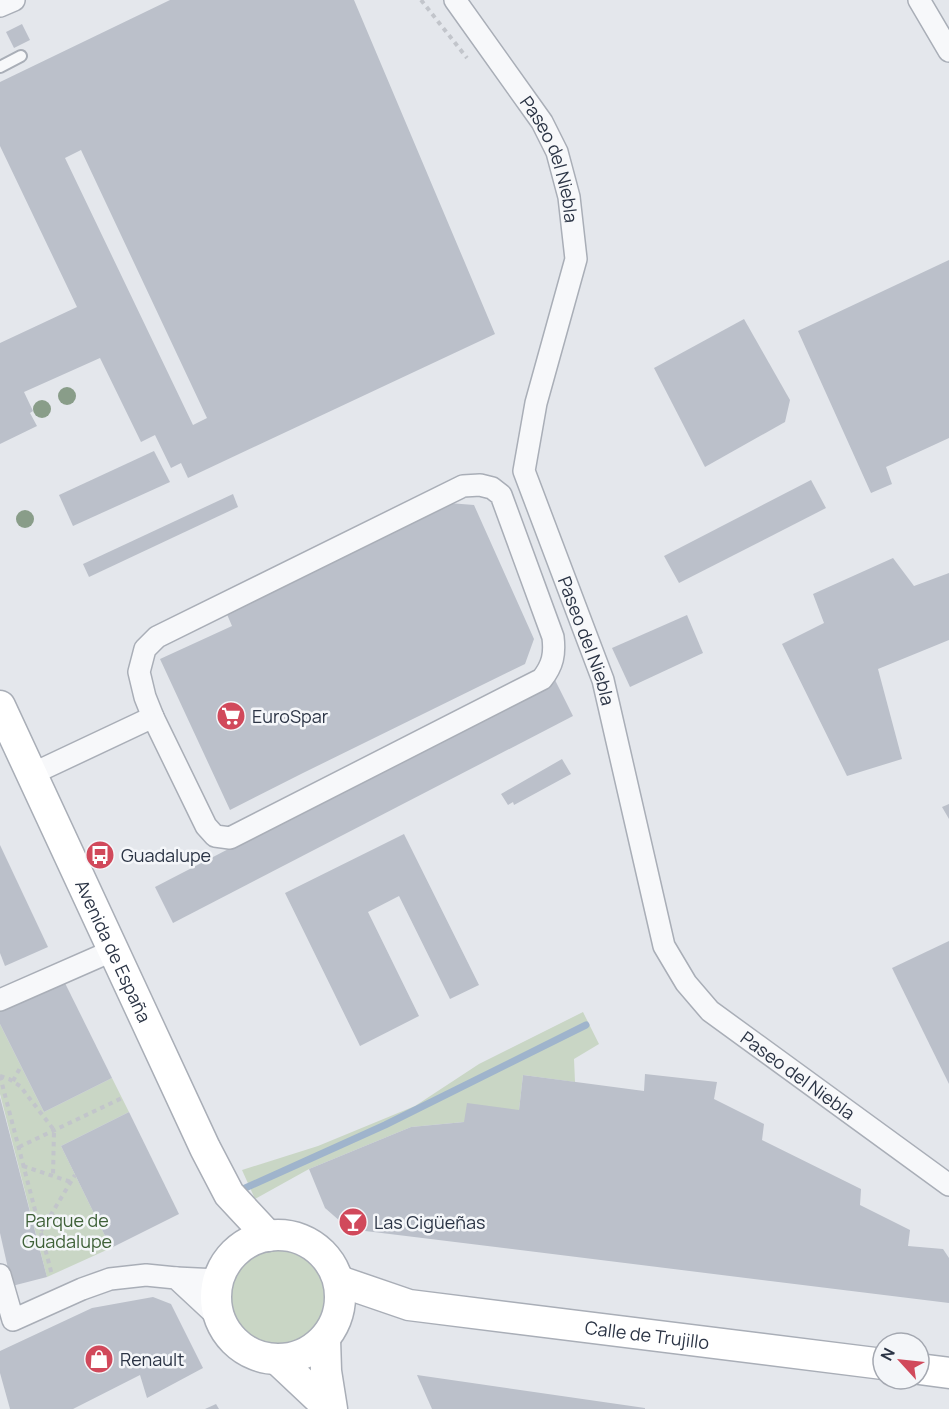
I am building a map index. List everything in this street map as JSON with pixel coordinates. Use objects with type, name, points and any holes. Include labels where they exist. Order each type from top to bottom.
[{"type":"main road","name":"Avenida de España","points":[[0,706],[205,1148],[229,1194],[268,1236]]},
{"type":"main road","name":"Avenida de España","points":[[225,1267],[229,1194]]},
{"type":"main road","points":[[331,1409],[326,1371],[332,1326],[341,1297],[339,1281],[330,1262],[317,1248],[299,1238],[279,1235],[249,1242],[225,1267],[216,1299],[219,1318],[228,1335],[242,1348],[259,1357],[278,1360],[296,1358],[312,1350],[332,1326],[409,1305]]},
{"type":"main road","points":[[339,1281],[409,1305]]},
{"type":"main road","name":"Calle de Trujillo","points":[[409,1305],[871,1363]]},
{"type":"main road","points":[[278,1360],[331,1409]]},
{"type":"main road","points":[[931,1371],[949,1373]]},
{"type":"street","points":[[0,6],[14,0]]},
{"type":"street","name":"Paseo del Niebla","points":[[455,0],[542,122],[557,152],[569,197],[576,258],[536,403],[524,471],[603,680],[664,946],[686,983],[710,1011],[949,1185]]},
{"type":"street","points":[[919,0],[949,51]]},
{"type":"street","points":[[480,485],[492,488],[501,495],[553,637],[555,652],[550,668],[542,679],[230,838],[215,836],[206,826],[153,717],[139,672],[145,649],[157,637],[463,486],[480,485]]},
{"type":"street","points":[[32,774],[153,717]]},
{"type":"street","points":[[0,1000],[114,950]]},
{"type":"street","points":[[0,1275],[13,1320],[110,1279],[146,1275],[176,1278],[225,1267]]},
{"type":"street","points":[[176,1278],[219,1318]]},
{"type":"lane","points":[[0,67],[21,56]]},
{"type":"path","points":[[421,0],[470,63]]},
{"type":"path","points":[[13,1081],[21,1066]]},
{"type":"path","points":[[0,1076],[13,1081],[54,1130],[52,1176]]},
{"type":"path","points":[[0,1076],[52,1275]]},
{"type":"path","points":[[19,1147],[122,1098]]},
{"type":"path","points":[[23,1166],[71,1182]]},
{"type":"path","points":[[41,1231],[75,1175]]},
{"type":"green space","points":[[583,1012],[599,1044],[574,1059],[575,1082],[523,1075],[519,1110],[464,1122],[411,1127],[309,1169],[255,1199],[242,1170],[318,1146],[415,1106],[479,1064]]},
{"type":"green space","name":"Parque de Guadalupe","points":[[0,1024],[44,1112],[112,1078],[129,1112],[61,1146],[111,1248],[47,1277],[0,1094]]},
{"type":"green space","points":[[277,1250],[295,1254],[310,1264],[320,1279],[324,1297],[320,1315],[310,1330],[295,1340],[277,1344],[259,1340],[244,1330],[234,1315],[230,1297],[234,1279],[244,1264],[259,1254]]},
{"type":"building","points":[[170,0],[354,0],[495,334],[188,478],[181,463],[171,468],[155,435],[141,442],[100,358],[24,392],[33,411],[30,413],[37,426],[0,444],[0,343],[77,307],[0,146],[0,82]],"holes":[[[81,150],[207,418],[193,425],[65,158]]]},
{"type":"building","points":[[22,24],[30,40],[14,48],[6,32]]},
{"type":"building","points":[[949,260],[949,438],[886,467],[892,484],[871,493],[798,331]]},
{"type":"building","points":[[744,319],[790,400],[785,422],[705,467],[654,368]]},
{"type":"building","points":[[154,451],[170,482],[73,526],[59,495]]},
{"type":"building","points":[[811,480],[826,508],[679,583],[664,556]]},
{"type":"building","points":[[233,494],[238,507],[89,577],[83,564]]},
{"type":"building","points":[[449,503],[474,505],[534,639],[525,664],[230,810],[160,659],[232,626],[226,612]]},
{"type":"building","points":[[893,558],[914,586],[949,573],[949,640],[878,669],[902,759],[847,776],[782,644],[824,623],[813,594]]},
{"type":"building","points":[[687,615],[703,653],[630,687],[612,648]]},
{"type":"building","points":[[555,680],[573,716],[173,923],[155,887]]},
{"type":"building","points":[[562,759],[571,774],[514,805],[513,802],[508,805],[501,794]]},
{"type":"building","points":[[949,804],[949,819],[942,807]]},
{"type":"building","points":[[404,834],[479,985],[450,999],[399,896],[368,912],[419,1016],[360,1046],[285,893]]},
{"type":"building","points":[[0,845],[48,947],[5,966],[0,953]]},
{"type":"building","points":[[949,941],[949,1084],[892,968]]},
{"type":"building","points":[[62,977],[112,1078],[44,1112],[0,1024],[0,1007]]},
{"type":"building","points":[[645,1074],[717,1082],[714,1099],[764,1124],[762,1140],[861,1189],[860,1205],[910,1230],[908,1246],[943,1249],[949,1258],[949,1303],[349,1229],[325,1208],[309,1169],[411,1127],[464,1122],[467,1103],[519,1110],[523,1075],[644,1091]]},
{"type":"building","points":[[0,1097],[47,1277],[12,1286],[0,1233]]},
{"type":"building","points":[[129,1112],[179,1214],[111,1248],[61,1146]]},
{"type":"building","name":"Renault","points":[[153,1297],[171,1304],[203,1368],[147,1398],[140,1375],[73,1409],[10,1409],[0,1373],[0,1351],[92,1308]]},
{"type":"building","points":[[417,1375],[645,1408],[645,1409],[432,1409]]},
{"type":"building","name":"Renault","points":[[216,1404],[219,1409],[205,1409]]},
{"type":"waterway","points":[[243,1189],[385,1125],[586,1025]]},
{"type":"place","name":"EuroSpar","points":[[231,716]]},
{"type":"place","name":"Guadalupe","points":[[100,855]]},
{"type":"place","name":"Las Cigüeñas","points":[[353,1222]]},
{"type":"place","name":"Renault","points":[[99,1359]]}]
